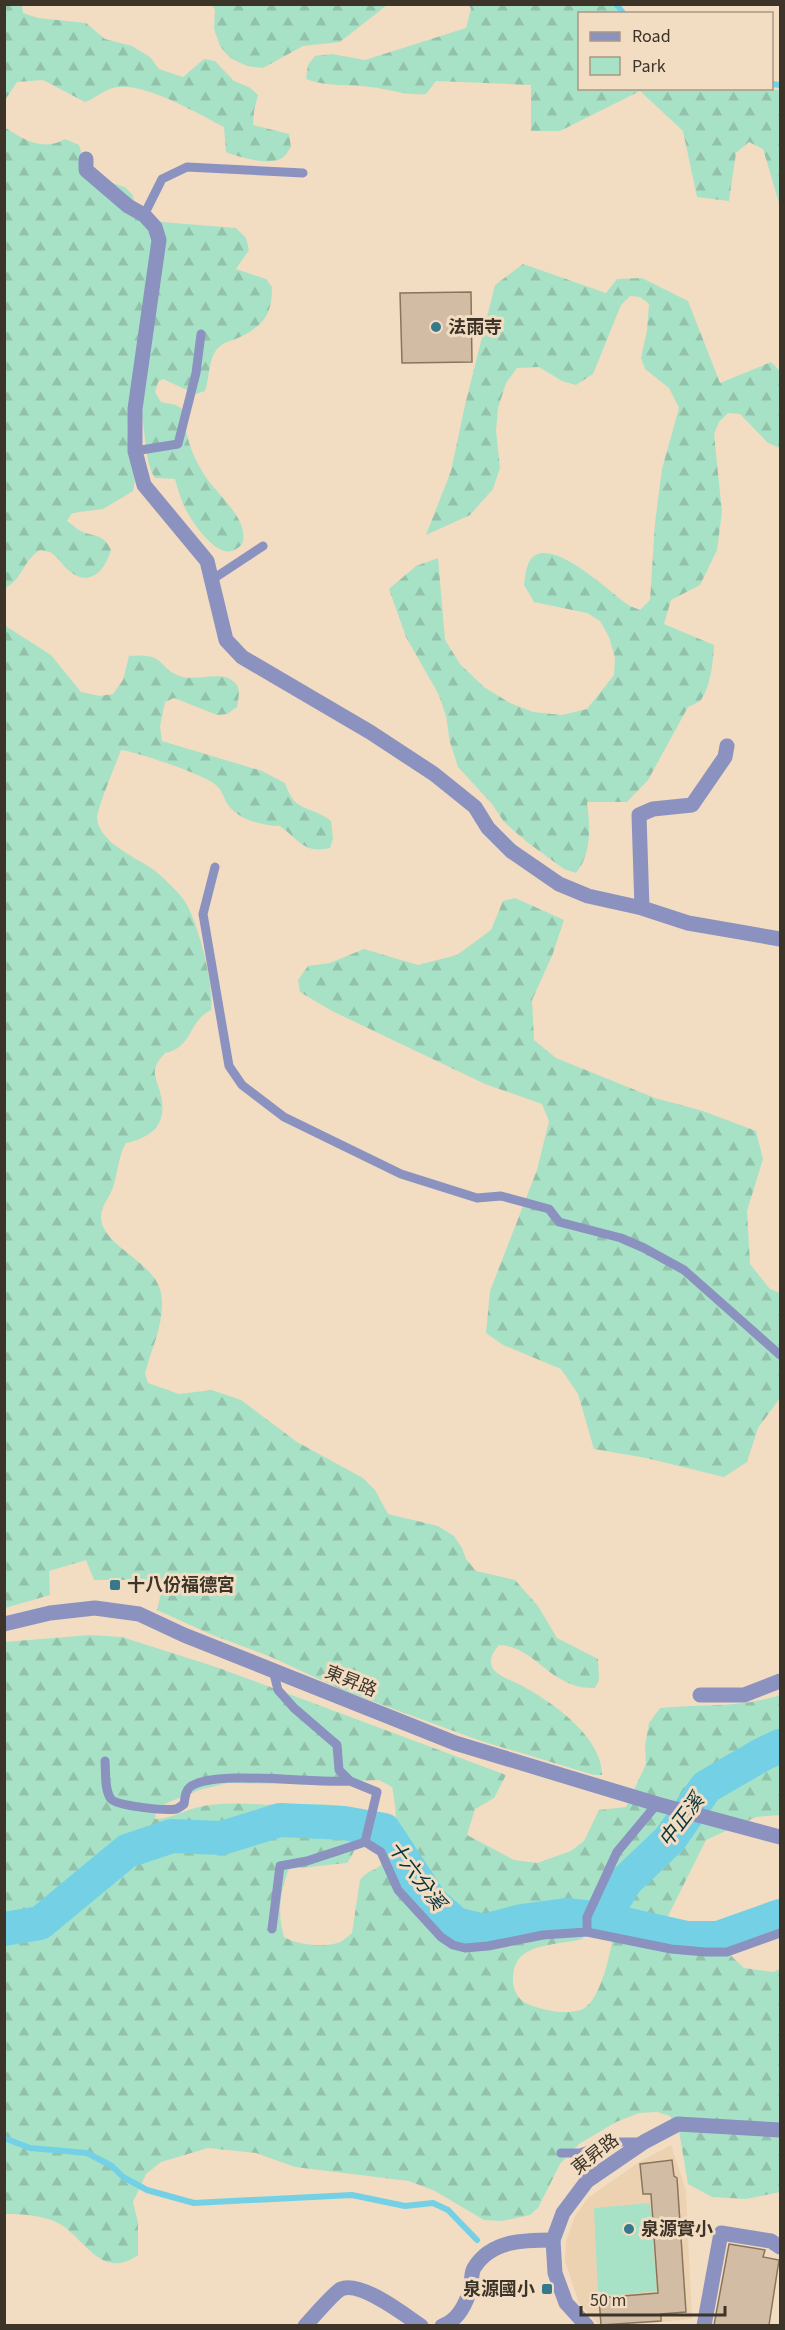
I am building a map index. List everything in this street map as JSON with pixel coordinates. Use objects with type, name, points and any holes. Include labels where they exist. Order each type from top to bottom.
[{"type":"street","points":[[86,159],[86,170],[128,206],[144,215],[155,227],[159,240],[135,409],[135,451],[144,484],[207,561],[226,640],[243,657],[370,732],[434,774],[475,807],[488,828],[511,851],[559,884],[588,896],[642,908],[688,923],[780,939]]},
{"type":"street","points":[[642,908],[639,815],[653,809],[692,805],[725,757],[727,746]]},
{"type":"street","name":"東昇路","points":[[4,1624],[50,1613],[95,1608],[139,1614],[184,1635],[454,1743],[657,1804],[780,1837]]},
{"type":"street","points":[[700,1695],[744,1695],[780,1681]]},
{"type":"street","name":"東昇路","points":[[587,2325],[566,2303],[562,2293],[555,2273],[553,2240],[563,2213],[587,2181],[644,2142],[678,2124],[780,2130]]},
{"type":"street","points":[[704,2325],[721,2234],[771,2241],[780,2247]]},
{"type":"street","points":[[442,2325],[452,2322],[465,2305],[471,2286],[472,2269],[489,2252],[512,2242],[553,2240]]},
{"type":"street","points":[[305,2325],[341,2289],[352,2287],[379,2298],[421,2325]]},
{"type":"lane","points":[[144,215],[162,179],[187,167],[303,173]]},
{"type":"lane","points":[[135,451],[178,444],[196,373],[201,334]]},
{"type":"lane","points":[[213,579],[263,546]]},
{"type":"lane","points":[[215,867],[203,914],[229,1066],[242,1085],[284,1117],[400,1174],[477,1198],[501,1196],[549,1209],[559,1222],[621,1238],[644,1248],[684,1270],[780,1355]]},
{"type":"lane","points":[[273,1670],[278,1690],[337,1745],[339,1770],[350,1781],[377,1792],[365,1842]]},
{"type":"lane","points":[[105,1761],[110,1798],[127,1805],[177,1809],[184,1804],[187,1791],[191,1786],[208,1781],[289,1777],[333,1782],[350,1781]]},
{"type":"lane","points":[[587,1932],[586,1917],[617,1852],[657,1804]]},
{"type":"lane","points":[[272,1929],[280,1866],[307,1861],[365,1842]]},
{"type":"lane","points":[[365,1842],[381,1852],[398,1890],[441,1937],[453,1945],[465,1948],[488,1946],[522,1938],[587,1932],[671,1948],[727,1952],[780,1933]]},
{"type":"lane","points":[[561,2153],[580,2153],[612,2142],[644,2142]]},
{"type":"shaded area","name":"泉源實小","points":[[671,2145],[686,2191],[692,2319],[631,2325],[599,2325],[579,2303],[565,2261],[566,2241],[575,2216],[588,2198],[639,2162]]},
{"type":"green space","points":[[5,4],[22,5],[23,13],[38,18],[86,23],[105,39],[132,46],[150,57],[159,69],[183,77],[204,59],[215,61],[234,81],[249,87],[258,95],[253,125],[289,134],[291,147],[283,157],[270,161],[246,158],[226,152],[224,127],[184,106],[136,88],[110,89],[85,102],[43,80],[17,82],[5,100]]},
{"type":"green space","points":[[212,5],[387,5],[340,42],[303,46],[263,68],[247,66],[230,58],[220,46],[214,29],[215,10]]},
{"type":"green space","points":[[469,5],[615,5],[618,12],[578,12],[578,90],[780,90],[780,206],[763,149],[749,142],[736,153],[729,201],[697,197],[683,131],[640,91],[560,131],[531,131],[531,85],[436,81],[426,94],[419,94],[321,83],[306,79],[308,65],[315,56],[332,54],[365,60],[466,28],[471,9]]},
{"type":"green space","points":[[4,127],[18,136],[41,144],[57,143],[65,139],[79,145],[83,158],[103,180],[125,187],[132,194],[137,208],[150,221],[236,228],[246,238],[249,250],[236,269],[266,279],[272,287],[271,304],[265,317],[256,328],[224,343],[215,351],[205,391],[196,394],[163,379],[158,382],[155,392],[161,402],[176,405],[184,410],[187,435],[198,463],[207,479],[240,522],[243,541],[241,546],[234,550],[219,549],[203,535],[185,508],[175,479],[155,478],[148,461],[143,420],[137,400],[130,412],[128,423],[135,479],[133,491],[103,509],[72,513],[67,521],[79,530],[105,540],[111,550],[104,565],[94,576],[81,577],[66,568],[52,553],[40,550],[30,559],[16,580],[5,588]]},
{"type":"green space","points":[[523,264],[606,293],[617,279],[642,278],[688,301],[720,383],[771,362],[780,371],[780,448],[768,443],[740,414],[728,413],[719,422],[714,434],[722,512],[717,550],[700,585],[671,600],[664,624],[714,645],[707,687],[701,700],[688,707],[648,780],[627,802],[587,802],[589,839],[585,857],[576,873],[564,869],[504,822],[492,804],[458,767],[439,695],[406,637],[389,589],[416,566],[438,558],[445,640],[460,664],[484,687],[510,703],[533,712],[562,715],[587,709],[614,675],[615,658],[609,637],[600,621],[587,613],[534,602],[524,585],[529,562],[538,554],[550,554],[579,567],[632,607],[640,610],[650,600],[655,523],[662,469],[679,408],[669,388],[645,369],[641,358],[647,330],[649,304],[640,297],[630,296],[621,305],[593,374],[576,385],[562,381],[539,367],[517,368],[506,383],[498,408],[496,431],[500,468],[493,489],[470,515],[426,535],[451,471],[495,285]]},
{"type":"green space","points":[[4,625],[51,655],[81,692],[100,696],[113,694],[123,680],[129,656],[150,656],[174,674],[183,677],[218,676],[231,680],[238,686],[239,692],[237,707],[227,714],[217,715],[174,698],[165,702],[160,726],[162,741],[262,771],[285,783],[293,800],[298,804],[331,821],[333,839],[330,848],[308,847],[297,841],[280,826],[259,823],[233,811],[219,788],[211,781],[171,765],[121,750],[100,806],[97,819],[106,837],[124,852],[154,870],[186,903],[196,926],[210,985],[211,1010],[198,1021],[181,1046],[165,1053],[156,1065],[155,1075],[162,1103],[160,1120],[156,1127],[144,1137],[126,1143],[113,1187],[101,1212],[103,1226],[109,1236],[147,1269],[160,1289],[162,1310],[145,1374],[148,1383],[179,1394],[212,1390],[241,1400],[297,1442],[363,1478],[375,1490],[388,1514],[438,1526],[454,1536],[466,1559],[476,1571],[515,1580],[538,1606],[557,1638],[598,1659],[599,1680],[595,1688],[574,1685],[553,1674],[519,1650],[499,1645],[492,1657],[492,1667],[501,1675],[551,1704],[575,1724],[594,1748],[600,1761],[602,1775],[594,1775],[481,1741],[347,1692],[271,1657],[210,1634],[157,1610],[163,1585],[137,1580],[94,1580],[86,1560],[49,1571],[50,1595],[5,1608]]},
{"type":"green space","points":[[515,898],[564,920],[552,956],[532,1000],[534,1040],[556,1058],[655,1098],[703,1111],[756,1131],[763,1159],[747,1211],[750,1264],[770,1289],[780,1293],[780,1398],[758,1428],[747,1462],[724,1477],[646,1458],[594,1449],[578,1394],[561,1369],[503,1345],[486,1333],[490,1291],[537,1170],[549,1121],[542,1104],[485,1084],[332,1011],[300,992],[298,980],[308,966],[330,963],[364,949],[418,965],[457,955],[491,930],[503,901]]},
{"type":"green space","points":[[90,1635],[122,1637],[219,1668],[506,1775],[494,1798],[475,1809],[467,1835],[514,1860],[537,1863],[571,1851],[584,1841],[599,1810],[626,1807],[646,1764],[645,1746],[649,1723],[660,1708],[736,1704],[780,1695],[780,1815],[756,1817],[706,1840],[663,1926],[726,1951],[744,1968],[773,1972],[780,1969],[780,2192],[746,2199],[712,2197],[688,2184],[679,2131],[670,2116],[657,2112],[639,2113],[616,2122],[579,2144],[560,2164],[538,2208],[530,2215],[502,2221],[484,2220],[435,2191],[409,2181],[295,2167],[256,2153],[208,2148],[161,2162],[146,2174],[133,2202],[138,2222],[138,2255],[125,2262],[104,2261],[54,2221],[33,2216],[5,2214],[4,1642]],"holes":[[[379,1780],[392,1787],[396,1817],[392,1848],[382,1864],[360,1880],[352,1933],[334,1944],[311,1945],[284,1937],[280,1912],[283,1886],[289,1869],[347,1863],[356,1845],[356,1811],[329,1805],[228,1804],[195,1808],[170,1817],[155,1819],[156,1810],[169,1802],[199,1790],[228,1783],[287,1784]],[[584,1925],[614,1929],[604,1973],[589,2004],[583,2009],[561,2012],[545,2010],[524,2002],[516,1994],[513,1982],[515,1965],[518,1960],[523,1954],[539,1947],[583,1939]]]},
{"type":"green space","points":[[650,2203],[657,2291],[598,2297],[594,2208]]},
{"type":"building","name":"法雨寺","points":[[471,292],[472,362],[402,363],[400,293]]},
{"type":"building","points":[[672,2160],[674,2176],[677,2178],[686,2312],[661,2314],[661,2321],[601,2325],[599,2298],[658,2293],[651,2194],[643,2194],[640,2164]]},
{"type":"building","points":[[729,2244],[765,2250],[763,2257],[779,2260],[769,2325],[714,2325]]},
{"type":"waterway","points":[[616,4],[622,12]]},
{"type":"waterway","points":[[773,84],[780,85]]},
{"type":"waterway","name":"中正溪","points":[[603,1919],[626,1881],[670,1839],[706,1787],[780,1746]]},
{"type":"waterway","name":"十六分溪","points":[[4,1929],[40,1923],[127,1851],[172,1836],[222,1838],[280,1820],[344,1823],[384,1830],[432,1903],[456,1924],[484,1931],[522,1921],[566,1915],[603,1919],[687,1938],[718,1938],[780,1916]]},
{"type":"waterway","points":[[4,2138],[30,2148],[87,2153],[112,2166],[123,2177],[147,2190],[194,2203],[352,2195],[405,2206],[433,2203],[448,2210],[477,2240]]},
{"type":"place","name":"法雨寺","points":[[436,327]]},
{"type":"place","name":"十八份福德宮","points":[[115,1585]]},
{"type":"place","name":"泉源實小","points":[[629,2229]]},
{"type":"place","name":"泉源國小","points":[[547,2289]]}]
